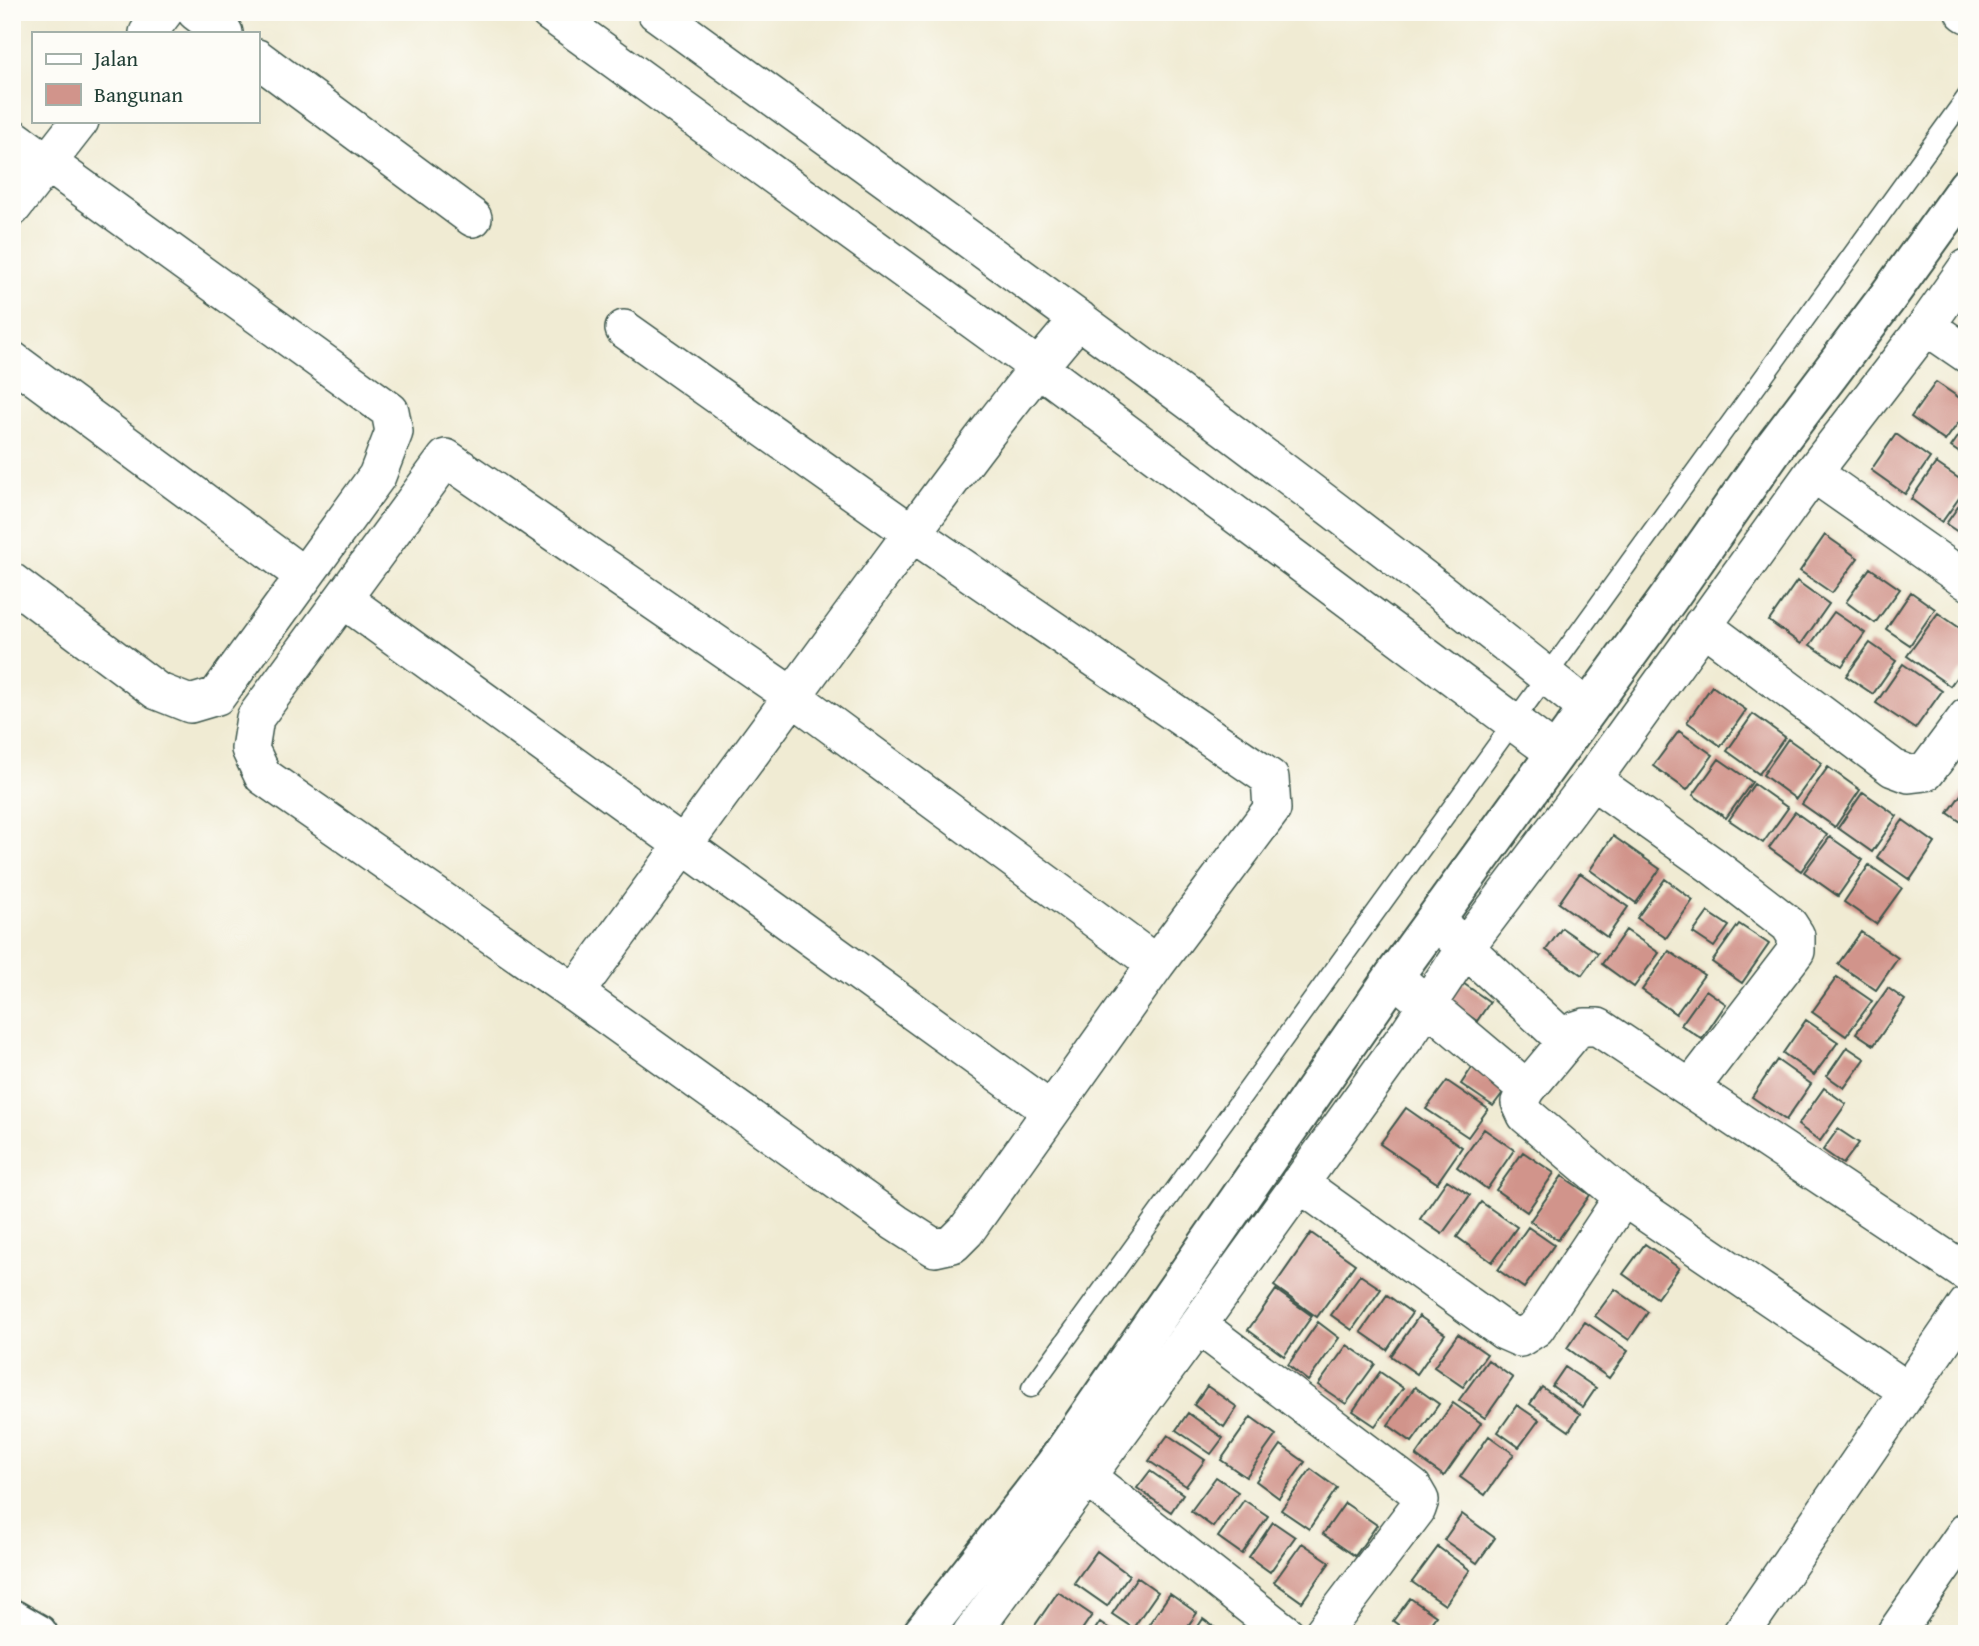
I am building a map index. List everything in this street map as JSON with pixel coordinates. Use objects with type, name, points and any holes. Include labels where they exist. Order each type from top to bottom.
[{"type":"street","points":[[149,32],[164,12]]},
{"type":"street","points":[[196,12],[223,32]]},
{"type":"street","points":[[549,12],[1038,367],[1555,753]]},
{"type":"street","points":[[656,12],[1079,319],[1444,594],[1588,709]]},
{"type":"street","points":[[259,59],[473,218]]},
{"type":"street","points":[[12,208],[79,122]]},
{"type":"street","points":[[12,137],[390,411],[394,432],[377,476],[217,696],[190,704],[157,691],[12,582]]},
{"type":"street","points":[[922,1634],[1054,1466],[1394,976],[1775,446],[1967,187]]},
{"type":"street","points":[[974,1633],[1409,1031],[1465,948],[1592,780],[1813,473],[1967,268]]},
{"type":"street","points":[[575,993],[912,533],[1038,367],[1079,319]]},
{"type":"street","points":[[1926,326],[1967,354]]},
{"type":"street","points":[[624,329],[912,533],[1270,778],[1272,809],[1156,964],[966,1231],[953,1244],[935,1248],[896,1223],[575,993],[263,776],[250,749],[255,718],[446,458],[792,696],[1156,964]]},
{"type":"street","points":[[12,360],[304,576]]},
{"type":"street","points":[[1813,473],[1967,582]]},
{"type":"street","points":[[343,599],[1051,1111]]},
{"type":"street","points":[[1702,625],[1893,768],[1909,774],[1926,772],[1967,717]]},
{"type":"street","points":[[1592,780],[1789,925],[1796,936],[1796,951],[1691,1088]]},
{"type":"street","points":[[1436,921],[1566,1041]]},
{"type":"street","points":[[1394,976],[1527,1089]]},
{"type":"street","points":[[1908,1391],[1623,1197],[1527,1115],[1520,1102],[1527,1089],[1576,1030],[1598,1027],[1967,1273]]},
{"type":"street","points":[[1299,1183],[1504,1331],[1520,1338],[1536,1328],[1623,1197]]},
{"type":"street","points":[[1741,1634],[1967,1305]]},
{"type":"street","points":[[1198,1325],[1413,1488],[1420,1500],[1417,1510],[1322,1634]]},
{"type":"street","points":[[1087,1478],[1286,1634]]},
{"type":"street","points":[[1895,1634],[1967,1531]]},
{"type":"street","points":[[12,1619],[38,1634]]},
{"type":"lane","points":[[1031,1388],[1967,96]]},
{"type":"building","points":[[1936,382],[1967,403],[1967,411],[1945,441],[1911,417]]},
{"type":"building","points":[[1967,424],[1967,458],[1951,447]]},
{"type":"building","points":[[1896,434],[1930,458],[1905,494],[1871,470]]},
{"type":"building","points":[[1936,463],[1967,484],[1942,522],[1911,499]]},
{"type":"building","points":[[1967,494],[1967,538],[1946,524]]},
{"type":"building","points":[[1825,535],[1858,558],[1832,593],[1800,571]]},
{"type":"building","points":[[1870,568],[1900,589],[1875,623],[1846,602]]},
{"type":"building","points":[[1797,581],[1829,604],[1801,644],[1769,621]]},
{"type":"building","points":[[1911,592],[1935,609],[1910,645],[1886,629]]},
{"type":"building","points":[[1834,612],[1865,633],[1842,666],[1810,645]]},
{"type":"building","points":[[1938,613],[1967,633],[1967,663],[1950,686],[1907,656]]},
{"type":"building","points":[[1870,643],[1896,661],[1873,694],[1846,676]]},
{"type":"building","points":[[1903,664],[1942,691],[1915,729],[1876,703]]},
{"type":"building","points":[[1712,686],[1746,710],[1721,746],[1687,722]]},
{"type":"building","points":[[1753,714],[1785,737],[1759,774],[1727,751]]},
{"type":"building","points":[[1679,731],[1713,755],[1687,790],[1653,766]]},
{"type":"building","points":[[1788,739],[1822,763],[1796,799],[1763,775]]},
{"type":"building","points":[[1719,759],[1752,782],[1726,818],[1693,795]]},
{"type":"building","points":[[1828,767],[1860,790],[1835,827],[1802,804]]},
{"type":"building","points":[[1754,784],[1788,808],[1763,843],[1729,820]]},
{"type":"building","points":[[1967,786],[1967,826],[1948,813]]},
{"type":"building","points":[[1863,792],[1897,816],[1872,852],[1838,828]]},
{"type":"building","points":[[1795,812],[1827,835],[1801,871],[1769,848]]},
{"type":"building","points":[[1903,820],[1935,843],[1910,880],[1877,857]]},
{"type":"building","points":[[1613,836],[1660,869],[1636,903],[1590,870]]},
{"type":"building","points":[[1830,837],[1863,860],[1838,896],[1804,872]]},
{"type":"building","points":[[1869,865],[1902,888],[1876,924],[1844,902]]},
{"type":"building","points":[[1580,873],[1628,907],[1607,937],[1559,903]]},
{"type":"building","points":[[1665,879],[1693,900],[1666,938],[1637,918]]},
{"type":"building","points":[[1708,912],[1729,926],[1714,947],[1693,933]]},
{"type":"building","points":[[1739,924],[1769,944],[1742,983],[1712,962]]},
{"type":"building","points":[[1562,928],[1598,953],[1582,975],[1546,950]]},
{"type":"building","points":[[1626,930],[1659,953],[1634,987],[1602,964]]},
{"type":"building","points":[[1861,932],[1898,958],[1876,990],[1838,964]]},
{"type":"building","points":[[1669,951],[1704,975],[1676,1014],[1642,990]]},
{"type":"building","points":[[1837,977],[1872,1001],[1846,1036],[1812,1012]]},
{"type":"building","points":[[1460,981],[1490,1002],[1477,1021],[1447,1000]]},
{"type":"building","points":[[1888,988],[1905,1000],[1874,1045],[1856,1033]]},
{"type":"building","points":[[1706,990],[1726,1004],[1702,1039],[1681,1025]]},
{"type":"building","points":[[1806,1020],[1838,1042],[1814,1075],[1783,1053]]},
{"type":"building","points":[[1847,1047],[1865,1059],[1844,1088],[1827,1076]]},
{"type":"building","points":[[1477,1060],[1510,1083],[1493,1106],[1461,1084]]},
{"type":"building","points":[[1777,1060],[1811,1084],[1786,1120],[1752,1097]]},
{"type":"building","points":[[1447,1081],[1488,1109],[1468,1137],[1426,1109]]},
{"type":"building","points":[[1824,1088],[1846,1104],[1820,1141],[1798,1125]]},
{"type":"building","points":[[1406,1108],[1462,1147],[1437,1183],[1380,1144]]},
{"type":"building","points":[[1484,1129],[1514,1150],[1487,1189],[1457,1167]]},
{"type":"building","points":[[1838,1129],[1859,1143],[1843,1164],[1823,1150]]},
{"type":"building","points":[[1523,1152],[1554,1173],[1527,1212],[1496,1190]]},
{"type":"building","points":[[1562,1176],[1590,1195],[1558,1240],[1530,1221]]},
{"type":"building","points":[[1447,1180],[1470,1195],[1442,1234],[1420,1219]]},
{"type":"building","points":[[1481,1202],[1517,1227],[1492,1262],[1457,1237]]},
{"type":"building","points":[[1528,1227],[1554,1245],[1524,1288],[1498,1270]]},
{"type":"building","points":[[1311,1233],[1355,1264],[1317,1317],[1274,1286]]},
{"type":"building","points":[[1645,1244],[1679,1268],[1657,1298],[1623,1274]]},
{"type":"building","points":[[1360,1275],[1381,1289],[1352,1330],[1331,1315]]},
{"type":"building","points":[[1615,1289],[1648,1312],[1629,1340],[1595,1316]]},
{"type":"building","points":[[1276,1290],[1312,1316],[1284,1356],[1248,1330]]},
{"type":"building","points":[[1387,1295],[1412,1313],[1387,1350],[1361,1332]]},
{"type":"building","points":[[1419,1316],[1445,1334],[1417,1374],[1391,1356]]},
{"type":"building","points":[[1318,1322],[1339,1338],[1308,1381],[1288,1365]]},
{"type":"building","points":[[1585,1322],[1628,1351],[1609,1378],[1567,1348]]},
{"type":"building","points":[[1458,1334],[1487,1354],[1463,1387],[1434,1367]]},
{"type":"building","points":[[1347,1345],[1375,1364],[1346,1404],[1318,1385]]},
{"type":"building","points":[[1488,1360],[1513,1378],[1485,1418],[1459,1400]]},
{"type":"building","points":[[1565,1367],[1596,1388],[1583,1407],[1552,1386]]},
{"type":"building","points":[[1380,1372],[1403,1388],[1375,1426],[1353,1411]]},
{"type":"building","points":[[1207,1386],[1237,1407],[1224,1427],[1194,1405]]},
{"type":"building","points":[[1415,1387],[1439,1404],[1412,1442],[1388,1425]]},
{"type":"building","points":[[1542,1387],[1580,1414],[1569,1431],[1530,1404]]},
{"type":"building","points":[[1453,1403],[1481,1423],[1444,1476],[1416,1456]]},
{"type":"building","points":[[1517,1405],[1539,1420],[1519,1447],[1498,1432]]},
{"type":"building","points":[[1188,1413],[1223,1438],[1211,1454],[1176,1430]]},
{"type":"building","points":[[1251,1417],[1276,1435],[1246,1477],[1221,1460]]},
{"type":"building","points":[[1168,1435],[1205,1460],[1186,1486],[1149,1461]]},
{"type":"building","points":[[1489,1436],[1514,1454],[1485,1495],[1460,1477]]},
{"type":"building","points":[[1281,1445],[1305,1462],[1279,1498],[1256,1481]]},
{"type":"building","points":[[1311,1469],[1337,1488],[1309,1529],[1281,1510]]},
{"type":"building","points":[[1150,1471],[1183,1494],[1171,1512],[1137,1488]]},
{"type":"building","points":[[1216,1477],[1238,1492],[1213,1527],[1191,1511]]},
{"type":"building","points":[[1244,1500],[1268,1516],[1242,1554],[1218,1537]]},
{"type":"building","points":[[1345,1503],[1377,1525],[1355,1556],[1323,1534]]},
{"type":"building","points":[[1462,1514],[1495,1538],[1477,1563],[1444,1540]]},
{"type":"building","points":[[1273,1522],[1295,1537],[1270,1572],[1249,1557]]},
{"type":"building","points":[[1302,1543],[1330,1562],[1302,1602],[1274,1582]]},
{"type":"building","points":[[1438,1547],[1470,1570],[1445,1605],[1412,1582]]},
{"type":"building","points":[[1097,1551],[1129,1575],[1107,1606],[1074,1583]]},
{"type":"building","points":[[1137,1577],[1158,1592],[1133,1628],[1112,1614]]},
{"type":"building","points":[[1058,1592],[1092,1615],[1079,1634],[1035,1634],[1031,1631]]},
{"type":"building","points":[[1170,1594],[1197,1613],[1182,1634],[1142,1634]]},
{"type":"building","points":[[1410,1598],[1436,1616],[1423,1634],[1411,1634],[1393,1621]]},
{"type":"building","points":[[1203,1619],[1224,1634],[1193,1634]]},
{"type":"building","points":[[1100,1622],[1117,1634],[1092,1634]]}]
